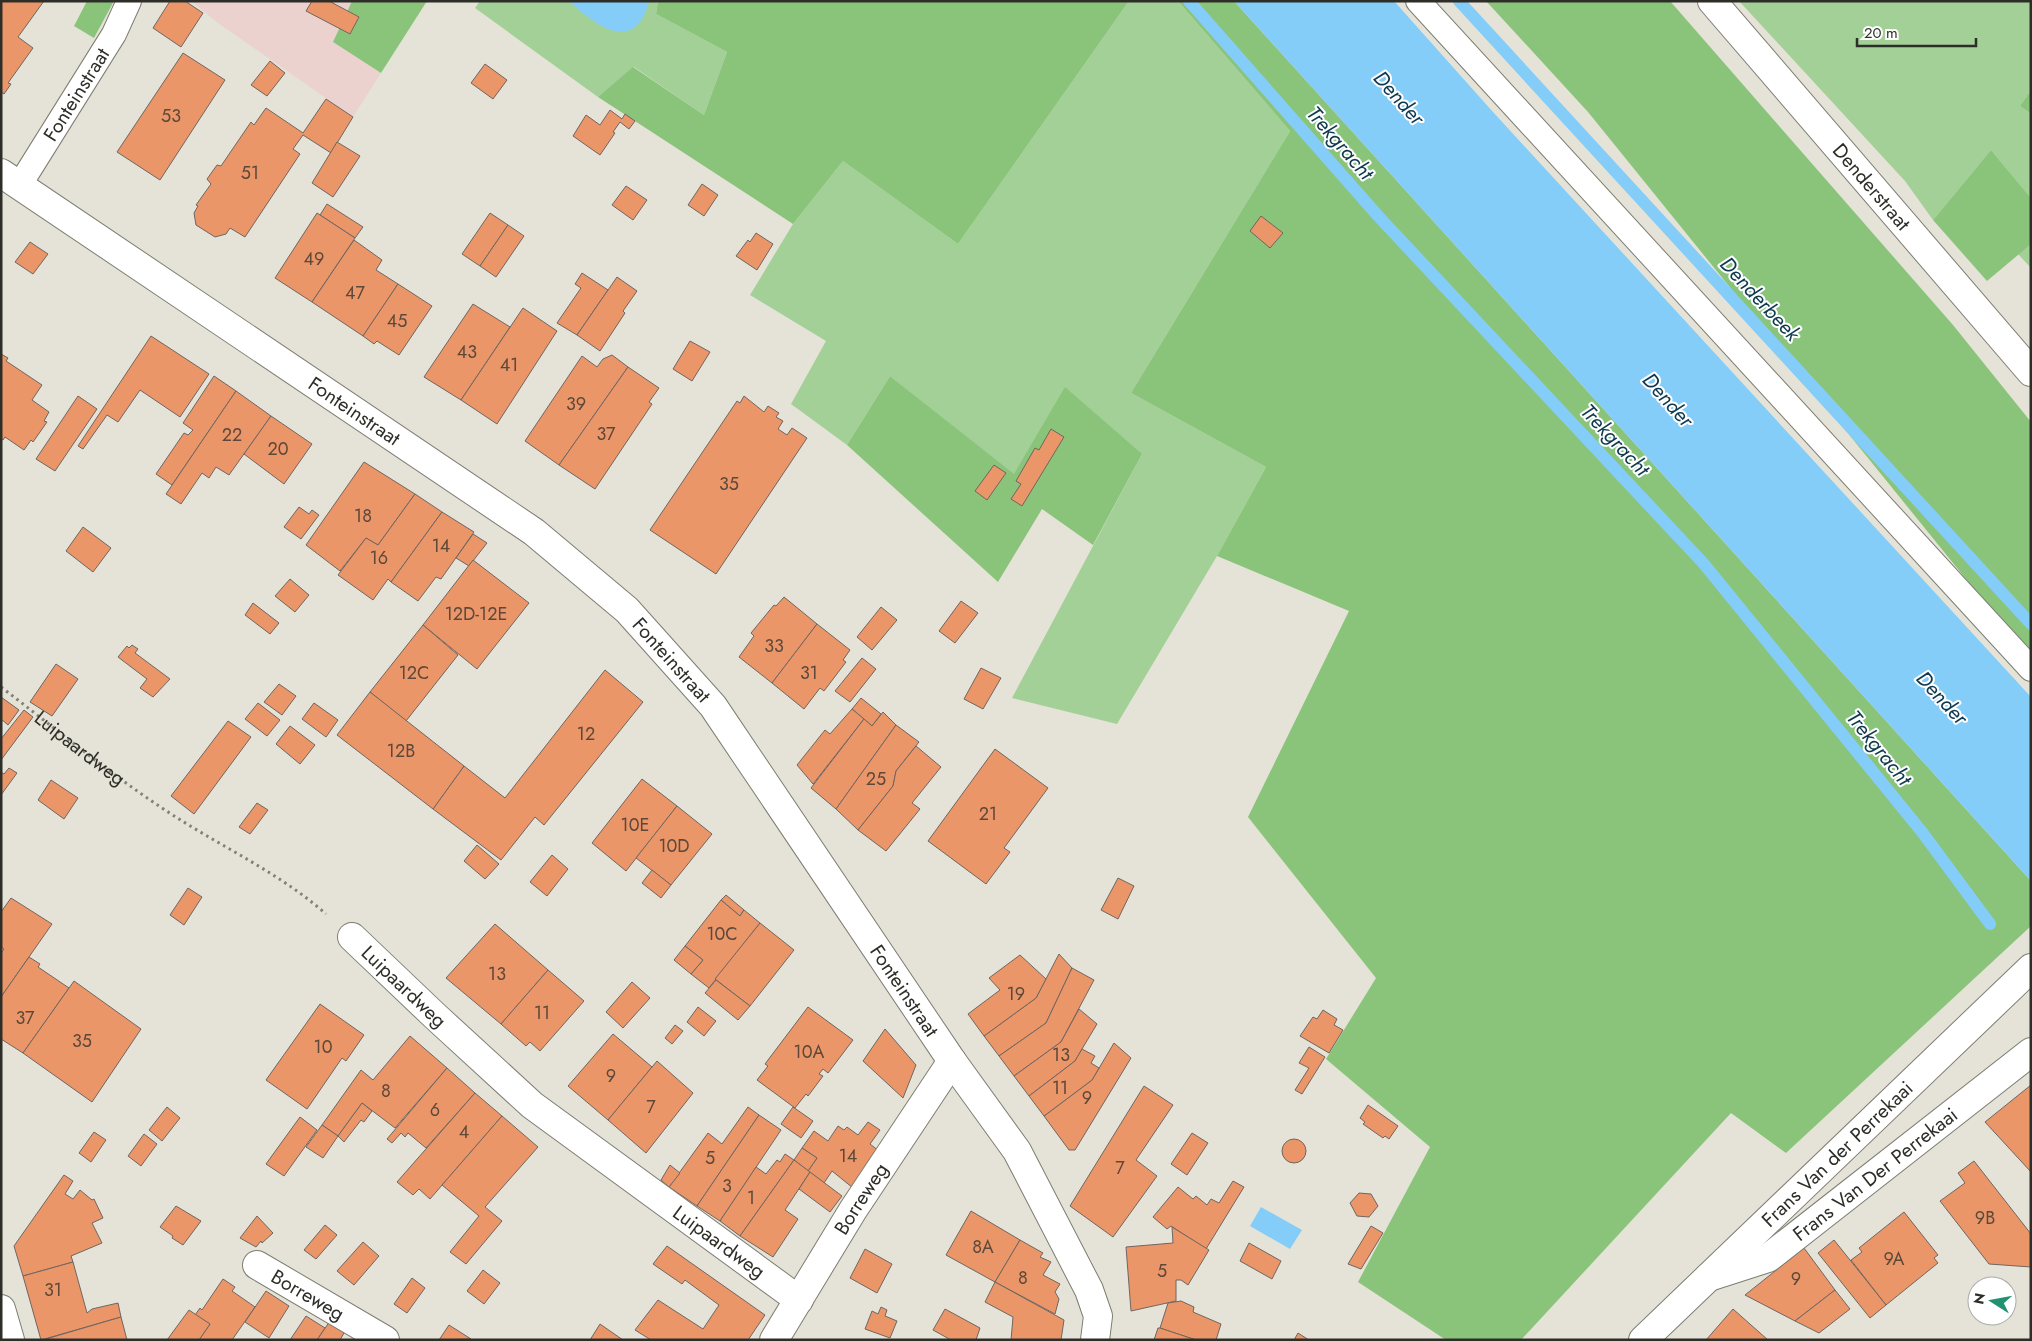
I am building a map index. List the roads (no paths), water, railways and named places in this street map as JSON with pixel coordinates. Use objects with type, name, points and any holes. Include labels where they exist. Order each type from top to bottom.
[{"type":"street","name":"Denderstraat","points":[[1712,1],[2031,372]]},
{"type":"street","name":"Fonteinstraat","points":[[10,180],[534,532],[627,610],[713,706],[952,1060],[1017,1151],[1089,1290],[1098,1316],[1095,1340]]},
{"type":"street","name":"Luipaardweg","points":[[352,938],[532,1105],[800,1300]]},
{"type":"street","name":"Frans Van der Perrekaai","points":[[1643,1340],[2031,968]]},
{"type":"street","name":"Frans Van Der Perrekaai","points":[[1709,1277],[1768,1258],[2031,1052]]},
{"type":"street","name":"Borreweg","points":[[774,1340],[853,1210],[952,1060]]},
{"type":"street","name":"Borreweg","points":[[257,1265],[385,1340]]},
{"type":"street","points":[[1,1309],[10,1340]]},
{"type":"lane","name":"Fonteinstraat","points":[[10,180],[114,34],[129,1]]},
{"type":"lane","points":[[1418,1],[2031,669]]},
{"type":"water","points":[[569,1],[649,1],[643,18],[634,28],[614,31],[590,19]]},
{"type":"water","name":"Dender","points":[[1234,1],[1394,1],[1493,112],[2031,697],[2031,881]]},
{"type":"water","points":[[1261,1207],[1302,1230],[1290,1249],[1250,1226]]},
{"type":"waterway","name":"Trekgracht","points":[[1189,1],[1379,217],[1704,564],[1922,832],[1990,924]]},
{"type":"waterway","name":"Denderbeek","points":[[1459,1],[2031,624]]}]
